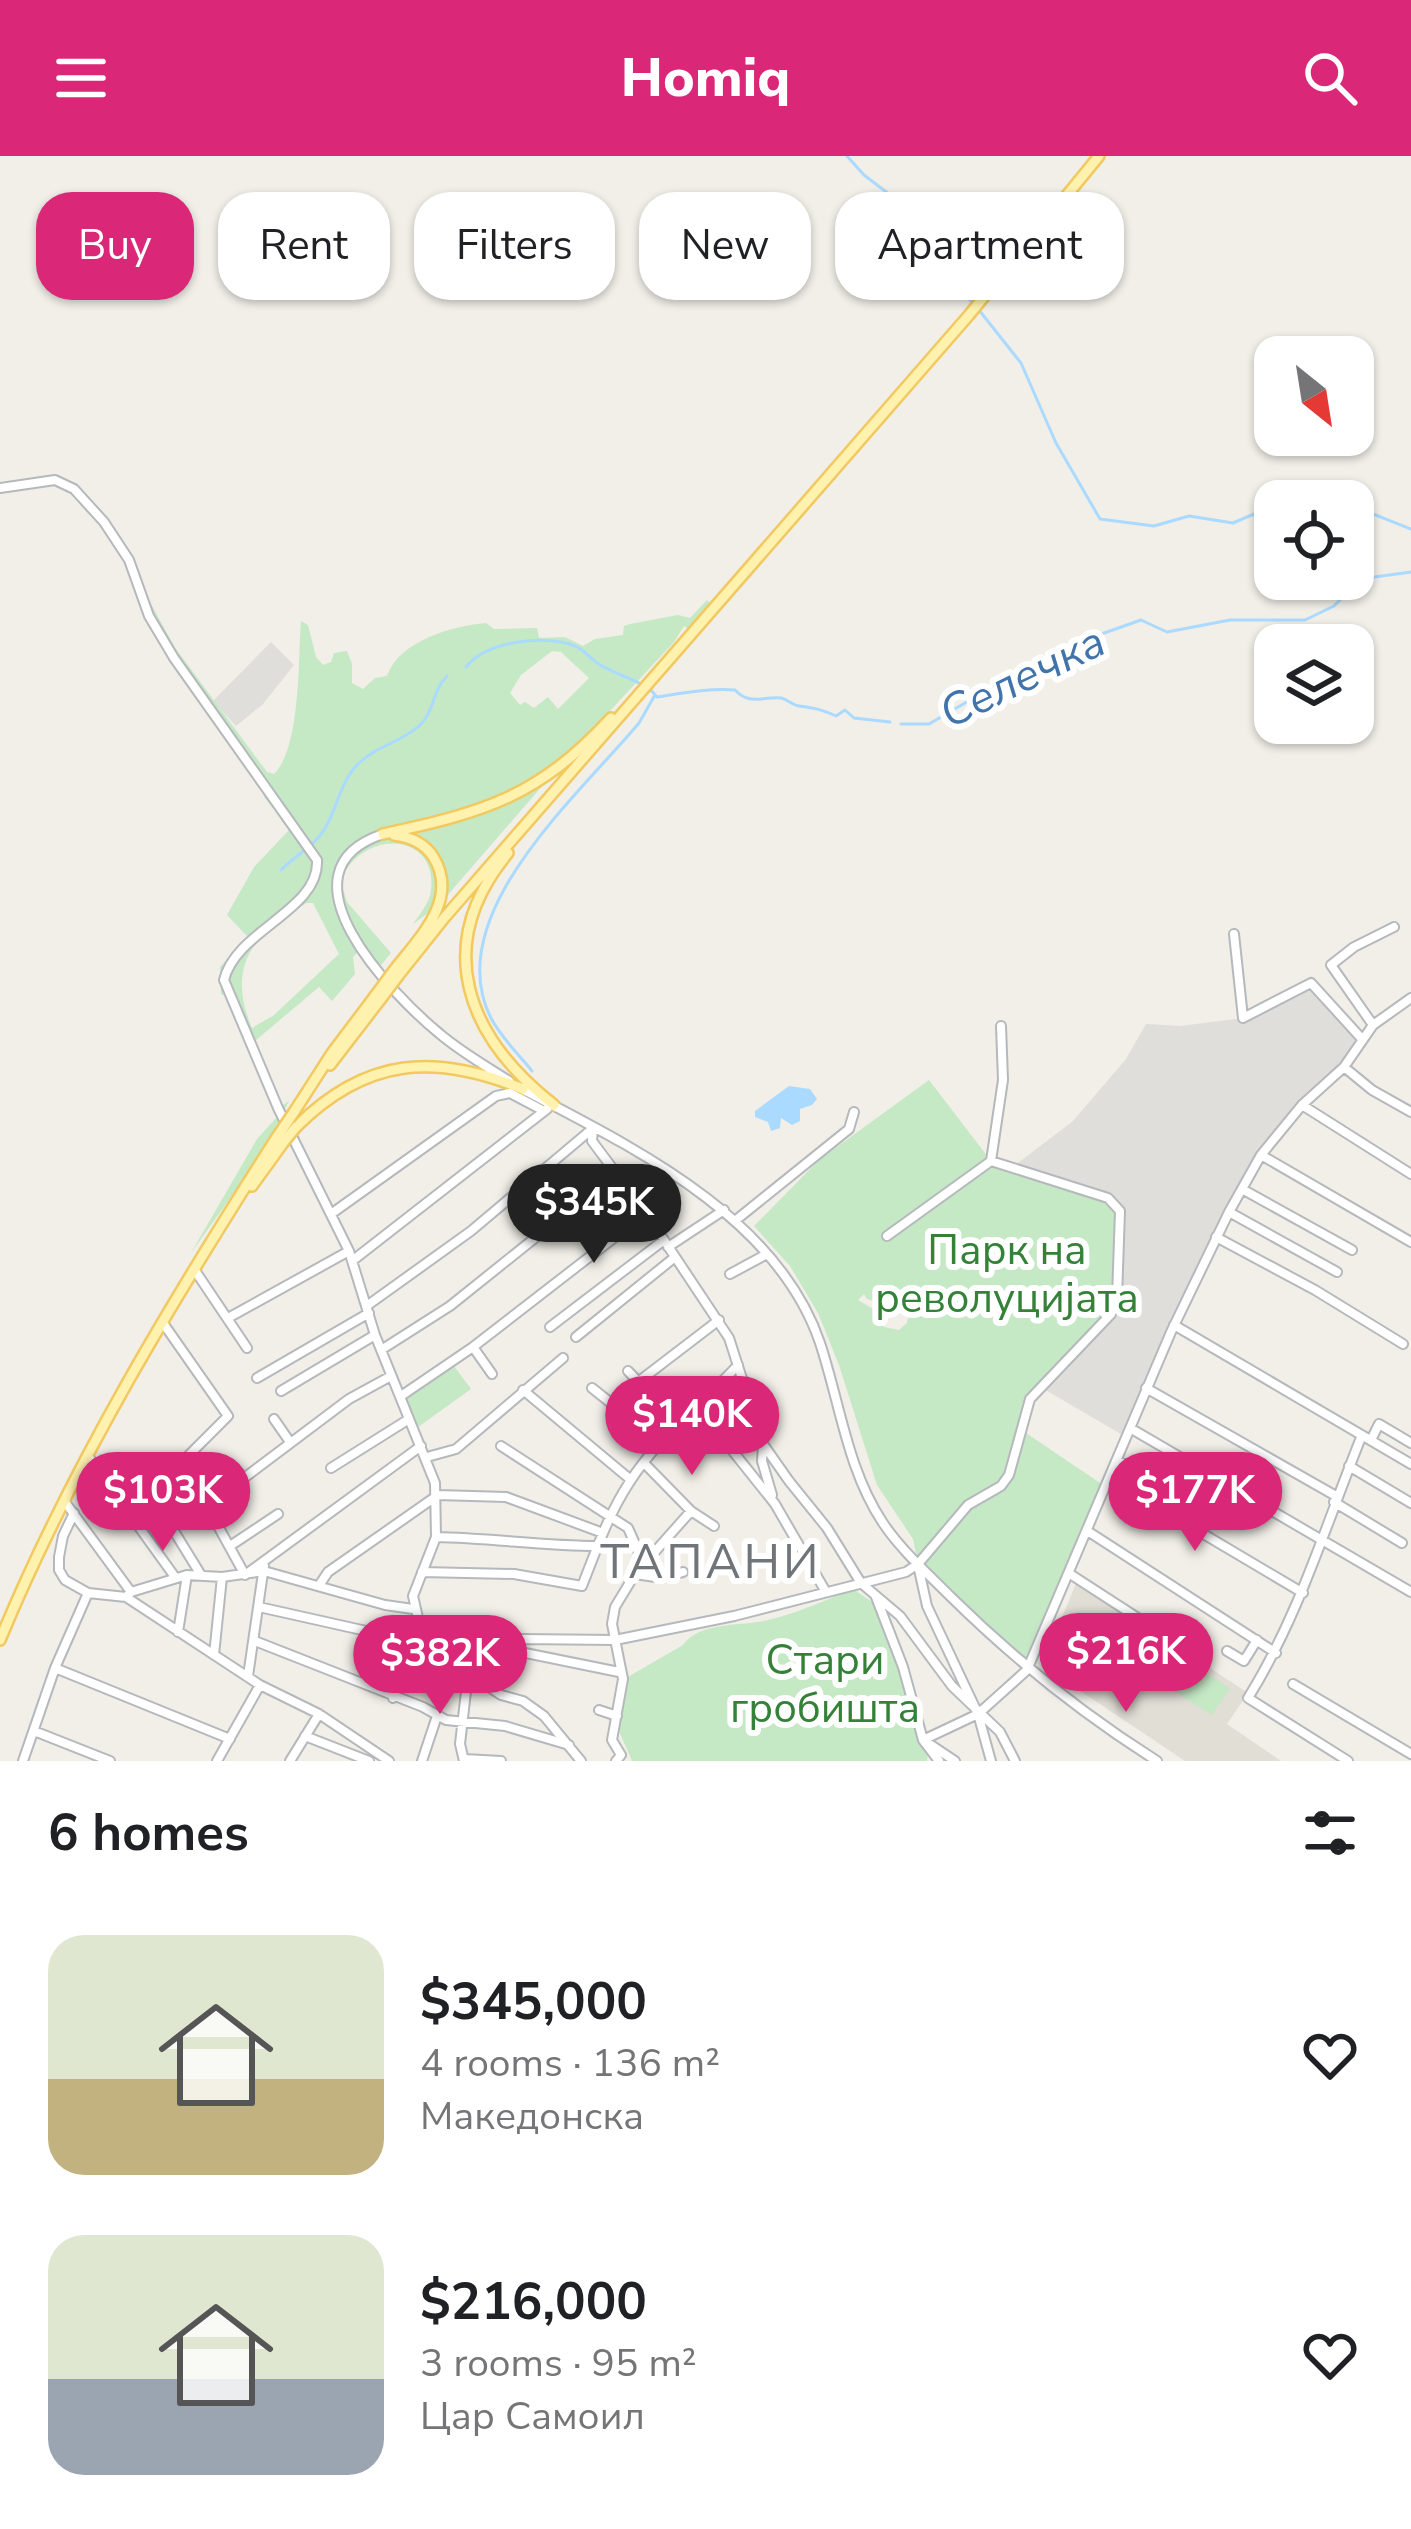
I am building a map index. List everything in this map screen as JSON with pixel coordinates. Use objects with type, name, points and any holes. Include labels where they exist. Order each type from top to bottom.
[{"type":"main road","points":[[397,973],[969,315],[1099,156]]},
{"type":"main road","points":[[382,834],[462,817],[514,796],[561,767],[628,703]]},
{"type":"main road","points":[[549,1108],[481,1027],[469,990],[468,927],[478,899],[503,859],[590,760],[628,703]]},
{"type":"main road","points":[[284,1141],[294,1112],[332,1053],[433,920],[443,878],[429,851],[415,840],[382,834]]},
{"type":"main road","points":[[0,1640],[88,1456],[194,1269],[296,1127],[352,1083],[415,1065],[483,1073],[523,1089]]},
{"type":"street","points":[[0,488],[55,480],[74,489],[96,512],[129,560],[149,616],[174,658],[313,852],[318,872],[310,888],[232,958],[224,980],[284,1141],[331,1214],[351,1256],[375,1336],[427,1457],[438,1495],[436,1537],[413,1609],[424,1644],[501,1695],[534,1708],[579,1760]]},
{"type":"street","points":[[382,834],[353,848],[337,875],[335,894],[361,949],[416,1014],[444,1038],[549,1108]]},
{"type":"street","points":[[1373,1025],[1330,964],[1394,927]]},
{"type":"street","points":[[1234,934],[1243,1018],[1311,982],[1362,1039]]},
{"type":"street","points":[[923,1740],[978,1714],[1027,1670],[1174,1324],[1228,1212],[1261,1155],[1302,1105],[1344,1067],[1373,1025],[1411,998]]},
{"type":"street","points":[[887,1236],[991,1161],[1003,1080],[1001,1026]]},
{"type":"street","points":[[1344,1067],[1411,1112]]},
{"type":"street","points":[[331,1214],[496,1096],[510,1094],[593,1129],[695,1188],[736,1220],[795,1294],[819,1341],[864,1492],[886,1527],[1027,1670],[1157,1761]]},
{"type":"street","points":[[1302,1105],[1411,1174]]},
{"type":"street","points":[[228,1318],[351,1256],[549,1108]]},
{"type":"street","points":[[736,1220],[849,1130],[854,1112]]},
{"type":"street","points":[[593,1129],[592,1141],[719,1321],[739,1365],[775,1504]]},
{"type":"street","points":[[257,1378],[369,1309],[472,1231],[593,1129]]},
{"type":"street","points":[[609,1164],[624,1146]]},
{"type":"street","points":[[1261,1155],[1411,1242]]},
{"type":"street","points":[[259,1607],[447,1649],[520,1639],[615,1640],[906,1572],[968,1505],[1009,1475],[1030,1399],[1111,1315],[1117,1298],[1120,1224],[1115,1204],[991,1161]]},
{"type":"street","points":[[381,1350],[450,1306],[616,1173]]},
{"type":"street","points":[[1242,1189],[1352,1250]]},
{"type":"street","points":[[550,1327],[666,1243],[724,1210]]},
{"type":"street","points":[[1228,1212],[1337,1272]]},
{"type":"street","points":[[401,1396],[473,1347],[646,1214]]},
{"type":"street","points":[[1216,1237],[1403,1344]]},
{"type":"street","points":[[730,1274],[767,1254]]},
{"type":"street","points":[[576,1336],[675,1257]]},
{"type":"street","points":[[194,1269],[247,1348]]},
{"type":"street","points":[[638,1382],[719,1321]]},
{"type":"street","points":[[123,1507],[181,1463],[228,1415],[163,1323]]},
{"type":"street","points":[[1174,1324],[1411,1464]]},
{"type":"street","points":[[281,1391],[375,1336]]},
{"type":"street","points":[[473,1347],[492,1374]]},
{"type":"street","points":[[427,1457],[456,1449],[563,1358]]},
{"type":"street","points":[[422,1572],[514,1574],[582,1586],[609,1516],[631,1480],[696,1405],[739,1365]]},
{"type":"street","points":[[628,1371],[650,1394]]},
{"type":"street","points":[[245,1575],[207,1506],[349,1399],[391,1376]]},
{"type":"street","points":[[592,1388],[661,1443]]},
{"type":"street","points":[[1146,1388],[1402,1543]]},
{"type":"street","points":[[523,1390],[631,1480]]},
{"type":"street","points":[[696,1405],[775,1504],[826,1592]]},
{"type":"street","points":[[274,1419],[290,1442]]},
{"type":"street","points":[[331,1468],[410,1420]]},
{"type":"street","points":[[1348,1761],[1248,1698],[1276,1653],[1303,1593],[1335,1499],[1366,1438],[1379,1424],[1411,1443]]},
{"type":"street","points":[[1130,1428],[1411,1592]]},
{"type":"street","points":[[763,1444],[861,1582],[900,1616],[952,1686],[978,1714],[1000,1732],[1013,1758],[994,1761],[978,1714],[927,1606],[918,1564]]},
{"type":"street","points":[[245,1575],[421,1446]]},
{"type":"street","points":[[501,1446],[628,1528],[644,1564]]},
{"type":"street","points":[[88,1456],[175,1577]]},
{"type":"street","points":[[1117,1460],[1214,1514]]},
{"type":"street","points":[[644,1462],[691,1511],[714,1526]]},
{"type":"street","points":[[1349,1466],[1411,1502]]},
{"type":"street","points":[[1109,1478],[1303,1593]]},
{"type":"street","points":[[320,1583],[328,1572],[438,1495],[506,1497],[603,1533]]},
{"type":"street","points":[[64,1502],[128,1595],[248,1677],[319,1714],[389,1761]]},
{"type":"street","points":[[161,1510],[201,1575]]},
{"type":"street","points":[[616,1761],[621,1755],[612,1740],[623,1679],[615,1640],[615,1607],[635,1574],[691,1511]]},
{"type":"street","points":[[74,1513],[63,1537],[59,1570],[64,1580],[88,1593],[128,1595],[175,1577],[264,1571],[413,1609]]},
{"type":"street","points":[[230,1546],[278,1514]]},
{"type":"street","points":[[1089,1532],[1276,1653]]},
{"type":"street","points":[[436,1537],[598,1546]]},
{"type":"street","points":[[248,1677],[263,1559]]},
{"type":"street","points":[[635,1574],[662,1578],[683,1572]]},
{"type":"street","points":[[1070,1574],[1192,1653]]},
{"type":"street","points":[[178,1632],[187,1575]]},
{"type":"street","points":[[214,1655],[222,1577]]},
{"type":"street","points":[[23,1761],[88,1593]]},
{"type":"street","points":[[877,1598],[903,1667],[927,1761]]},
{"type":"street","points":[[255,1640],[436,1716],[505,1726],[568,1745]]},
{"type":"street","points":[[1227,1651],[1244,1661],[1257,1640]]},
{"type":"street","points":[[393,1698],[411,1642]]},
{"type":"street","points":[[480,1643],[619,1672]]},
{"type":"street","points":[[56,1668],[230,1739]]},
{"type":"street","points":[[468,1674],[460,1744],[464,1760],[501,1761]]},
{"type":"street","points":[[217,1761],[260,1684]]},
{"type":"street","points":[[1293,1684],[1411,1754]]},
{"type":"street","points":[[599,1710],[616,1716]]},
{"type":"street","points":[[290,1761],[319,1714]]},
{"type":"street","points":[[422,1761],[436,1716]]},
{"type":"street","points":[[34,1731],[110,1761]]},
{"type":"street","points":[[305,1736],[369,1761]]},
{"type":"street","points":[[923,1740],[939,1761]]},
{"type":"street","points":[[923,1740],[955,1761]]},
{"type":"shaded area","points":[[271,642],[294,665],[263,704],[236,726],[213,701]]},
{"type":"shaded area","points":[[1311,983],[1362,1039],[1356,1053],[1302,1105],[1261,1155],[1229,1212],[1126,1437],[1042,1388],[1014,1166],[1073,1121],[1126,1059],[1146,1024],[1180,1026],[1243,1018]]},
{"type":"shaded area","points":[[1077,1581],[1248,1693],[1227,1724],[1281,1761],[1185,1761],[1052,1672],[1046,1656]]},
{"type":"green space","points":[[147,597],[176,649],[267,772],[274,774],[294,724],[301,621],[308,625],[316,657],[323,665],[331,662],[334,653],[347,651],[352,683],[363,689],[375,678],[387,676],[415,645],[458,628],[486,623],[494,629],[537,628],[539,638],[565,637],[583,646],[623,635],[624,626],[630,624],[678,615],[690,618],[707,600],[713,606],[692,631],[684,626],[439,905],[413,924],[431,890],[423,857],[412,848],[382,845],[352,863],[340,880],[347,902],[391,953],[377,970],[360,950],[353,957],[355,974],[332,1001],[319,987],[255,1041],[262,1058],[257,1060],[230,998],[221,994],[220,967],[248,937],[227,915],[254,867],[290,829],[174,658],[143,599]],"holes":[[[552,651],[561,652],[589,678],[558,709],[548,697],[534,708],[525,702],[520,705],[510,693],[521,675]],[[313,903],[339,954],[274,1015],[252,1028],[242,987],[249,954],[272,927]]]},
{"type":"green space","name":"Парк на револуцијата","points":[[929,1080],[991,1161],[1108,1198],[1120,1211],[1111,1314],[1030,1399],[1023,1431],[1106,1487],[1027,1670],[918,1564],[913,1539],[877,1485],[818,1313],[790,1266],[754,1226],[819,1160]],"holes":[[[864,1294],[867,1299],[902,1300],[910,1309],[907,1323],[899,1330],[884,1327],[873,1309],[858,1300]]]},
{"type":"green space","points":[[289,1101],[265,1149],[191,1253],[257,1139],[276,1118],[278,1108]]},
{"type":"green space","points":[[451,1362],[471,1389],[414,1430],[401,1396]]},
{"type":"green space","name":"Стари гробишта","points":[[853,1589],[878,1606],[928,1751],[927,1761],[632,1761],[618,1729],[626,1678],[700,1632],[782,1616]]},
{"type":"green space","points":[[1185,1660],[1230,1688],[1212,1715],[1167,1687]]},
{"type":"water","points":[[789,1086],[810,1089],[817,1099],[800,1109],[800,1121],[792,1125],[781,1118],[780,1128],[771,1131],[768,1122],[755,1117],[755,1111]]},
{"type":"waterway","points":[[847,156],[889,194],[912,223],[928,259],[973,303]]},
{"type":"waterway","points":[[979,310],[1021,363],[1056,443],[1100,519],[1154,526],[1189,516],[1233,523],[1254,514]]},
{"type":"waterway","points":[[1374,514],[1411,529]]},
{"type":"waterway","name":"Селечка","points":[[901,724],[929,724],[996,685],[1072,662],[1093,637],[1141,620],[1167,632],[1230,620],[1305,620],[1334,606],[1360,579],[1411,572]]},
{"type":"waterway","name":"Селечка","points":[[466,667],[488,651],[517,642],[562,642],[641,684]]},
{"type":"waterway","name":"Селечка","points":[[281,870],[323,831],[357,765],[420,725],[447,676]]},
{"type":"waterway","name":"Селечка","points":[[649,688],[657,697],[735,690],[751,699],[781,698],[836,716],[845,710],[854,718],[890,722]]},
{"type":"waterway","points":[[532,1071],[492,1020],[480,981],[483,940],[499,899],[523,860],[639,723],[655,695]]},
{"type":"district","name":"ТАПАНИ","points":[[711,1561]]}]
